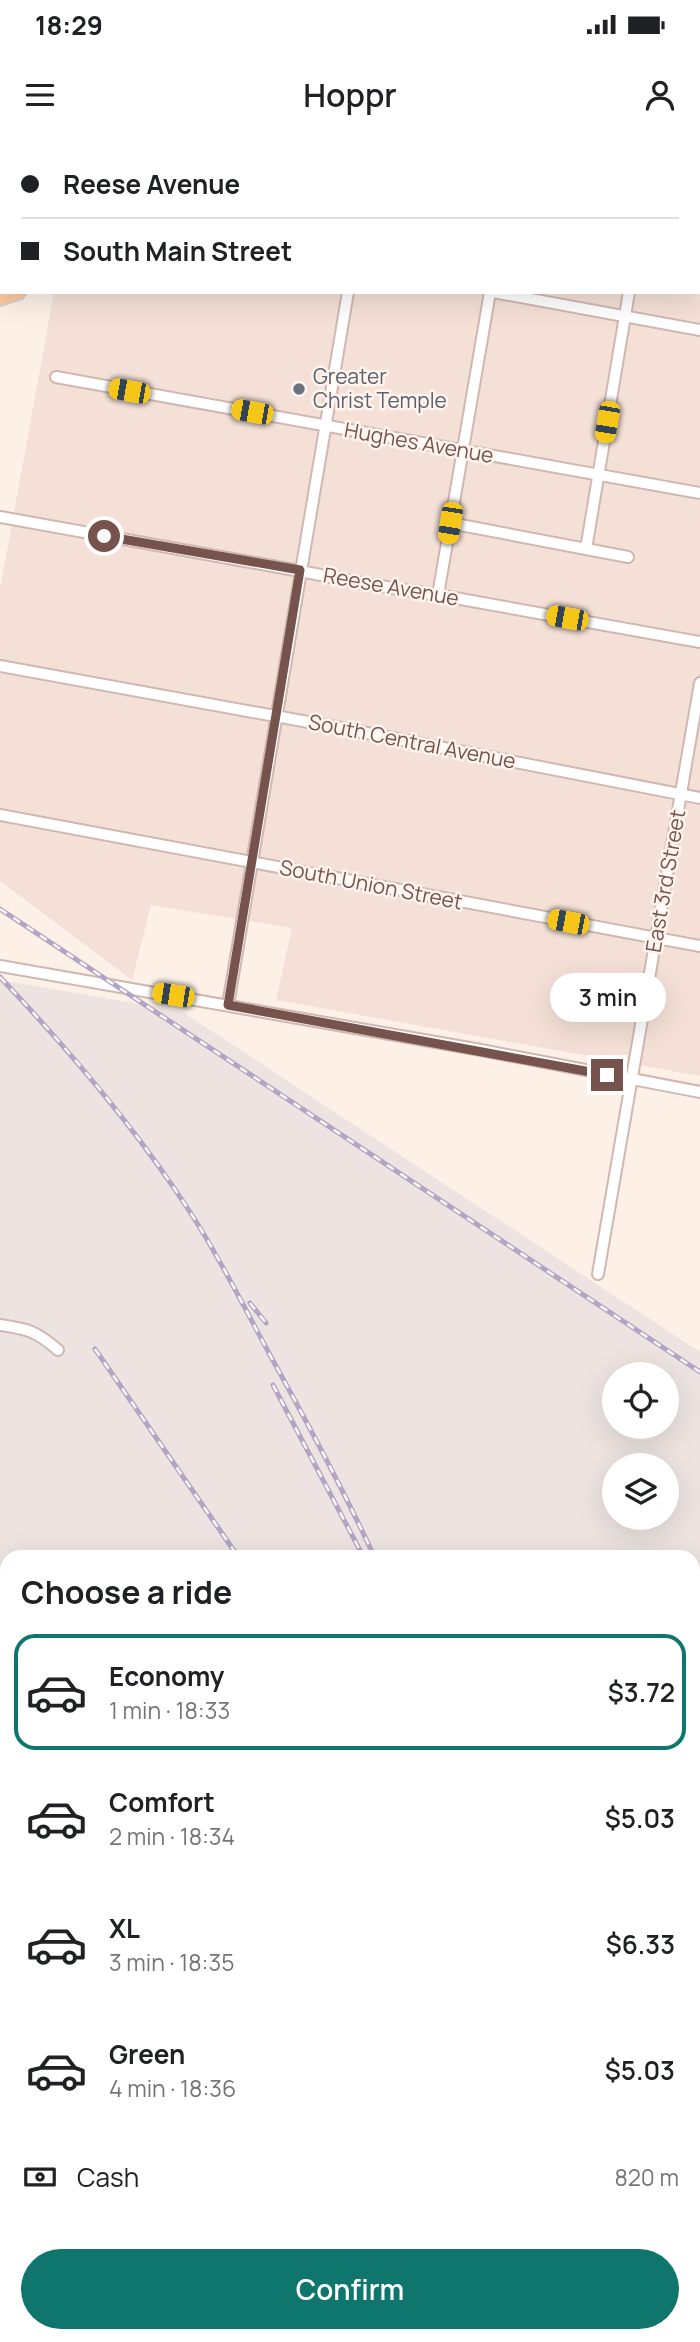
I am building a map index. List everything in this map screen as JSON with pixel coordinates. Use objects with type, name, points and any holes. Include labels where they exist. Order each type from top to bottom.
[{"type":"street","points":[[228,1005],[348,294]]},
{"type":"street","points":[[438,595],[461,451],[491,294]]},
{"type":"street","points":[[502,294],[700,330]]},
{"type":"street","points":[[586,549],[629,294]]},
{"type":"street","name":"Hughes Avenue","points":[[56,377],[700,493]]},
{"type":"street","name":"Reese Avenue","points":[[0,517],[700,642]]},
{"type":"street","points":[[450,523],[628,557]]},
{"type":"street","name":"South Central Avenue","points":[[0,666],[700,798]]},
{"type":"street","name":"East 3rd Street","points":[[598,1274],[700,683]]},
{"type":"street","name":"South Union Street","points":[[0,815],[700,946]]},
{"type":"street","points":[[0,966],[700,1092]]},
{"type":"street","points":[[0,1325],[29,1330],[58,1350]]},
{"type":"shaded area","points":[[54,294],[700,294],[700,1076],[276,1000],[292,928],[151,905],[132,980],[0,881],[0,589]]},
{"type":"shaded area","points":[[0,980],[181,1011],[700,1352],[700,1550],[0,1550]]},
{"type":"railway","points":[[0,909],[700,1372]]},
{"type":"railway","points":[[0,977],[100,1090],[147,1150],[190,1212],[222,1265],[311,1430],[371,1550]]},
{"type":"railway","points":[[250,1303],[266,1323]]},
{"type":"railway","points":[[95,1349],[233,1550]]},
{"type":"railway","points":[[273,1385],[360,1550]]},
{"type":"place","name":"Greater Christ Temple","points":[[299,389]]},
{"type":"route","points":[[104,536],[300,570],[228,1005],[607,1075]]}]
